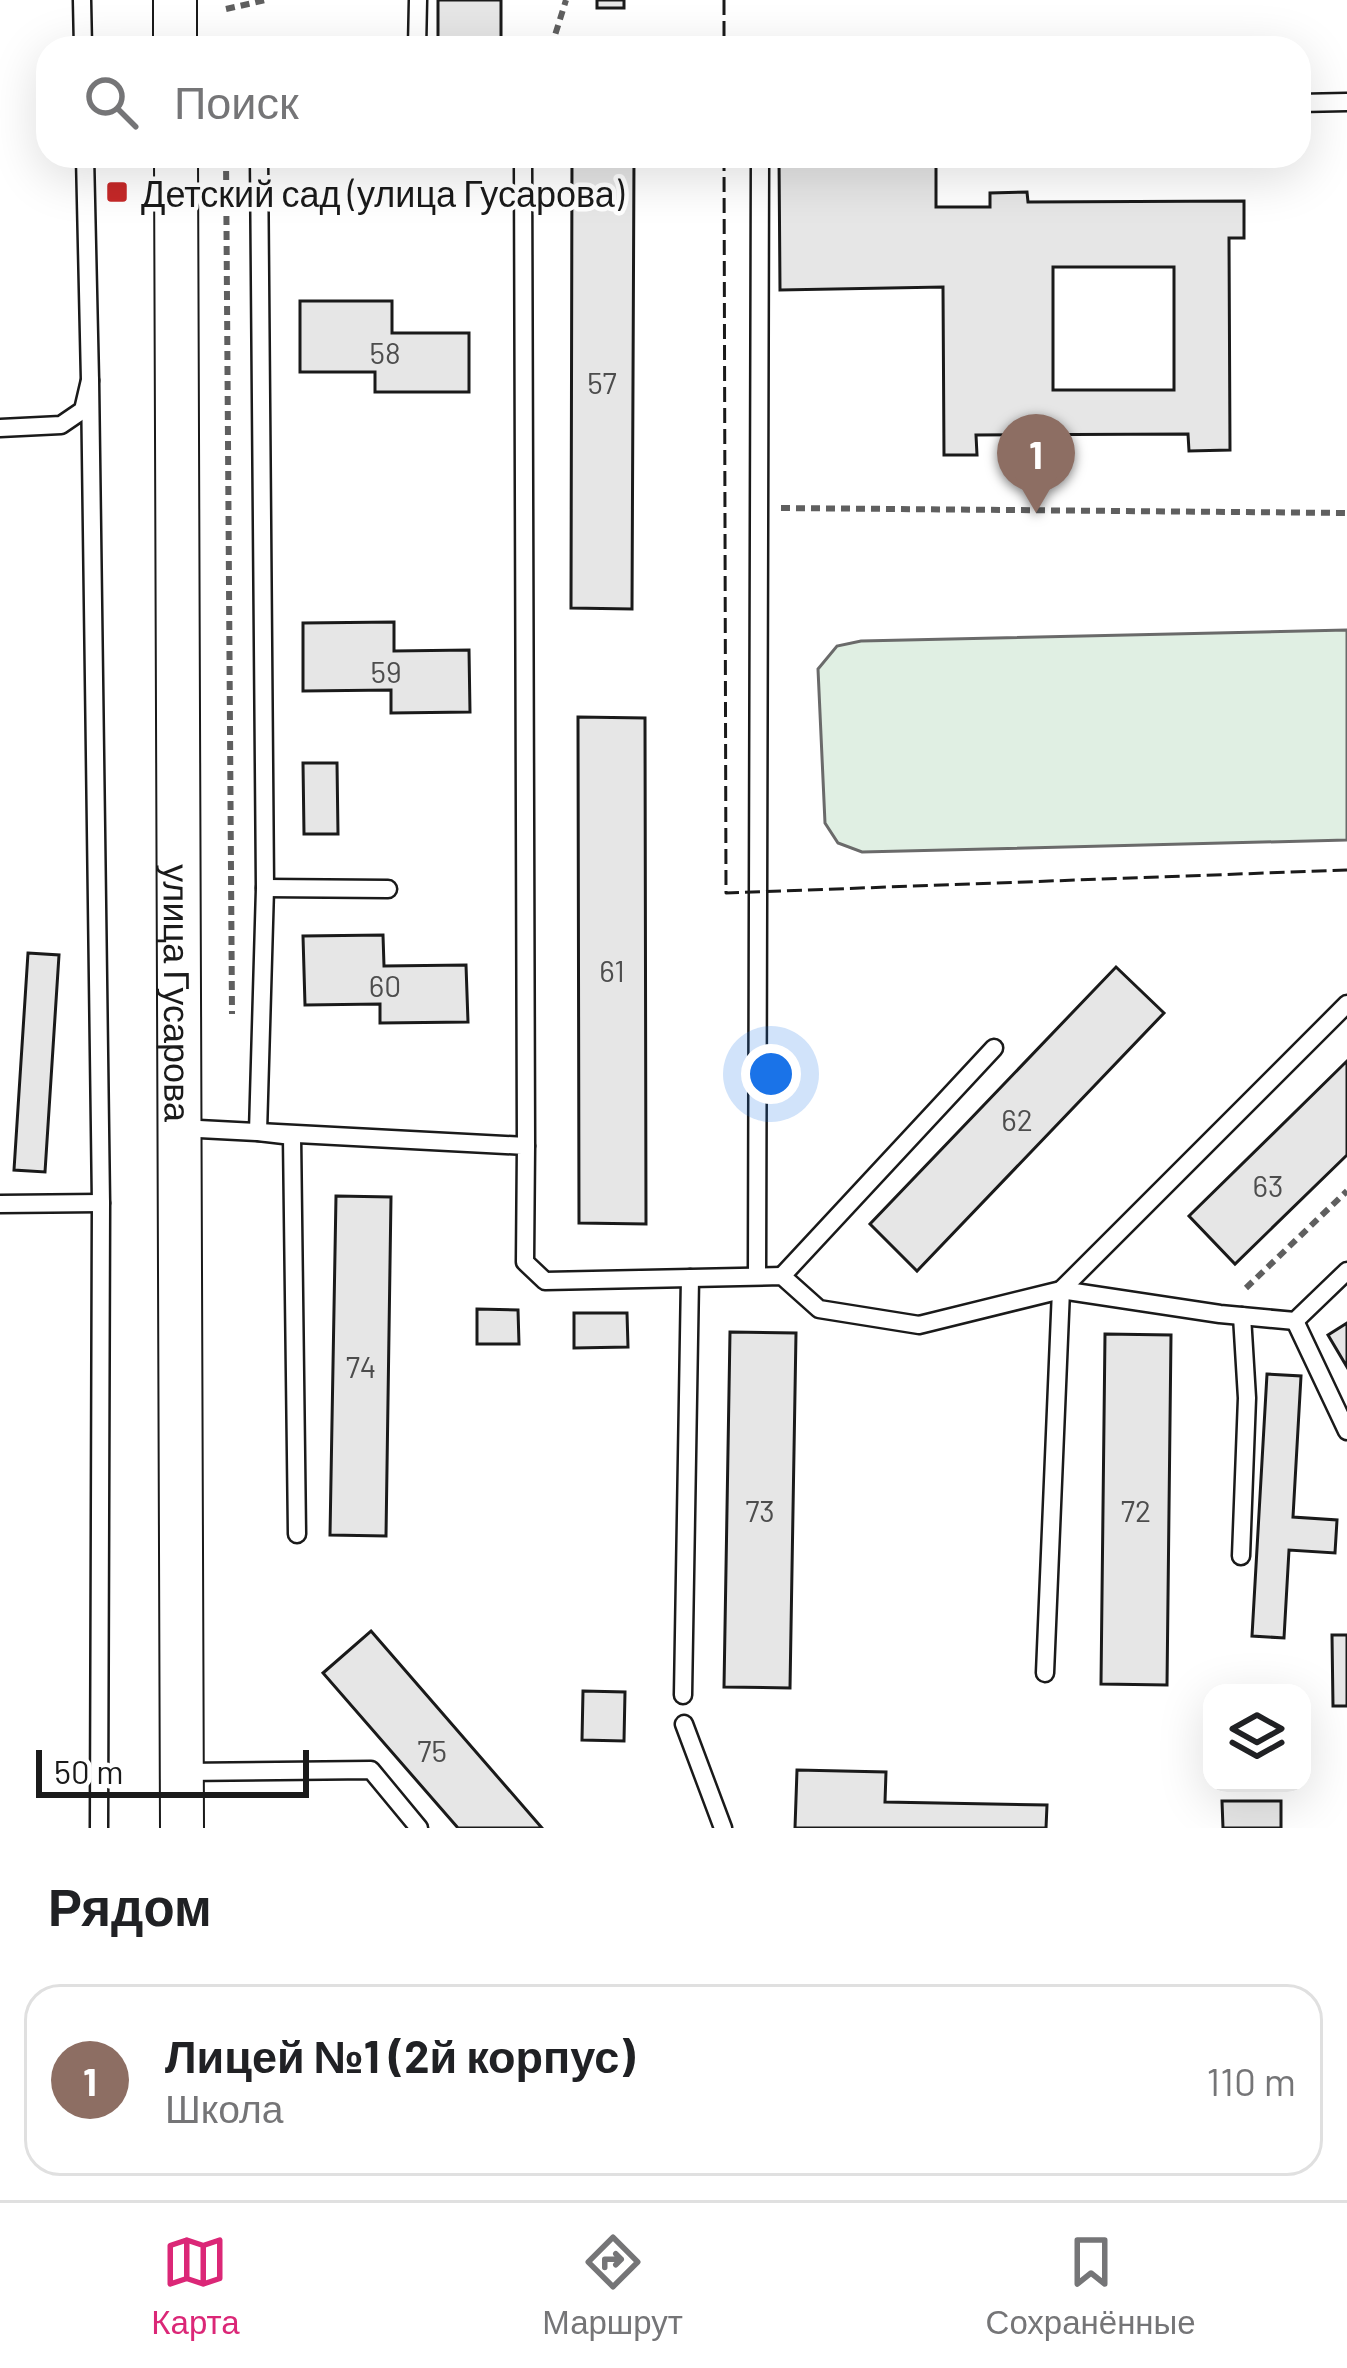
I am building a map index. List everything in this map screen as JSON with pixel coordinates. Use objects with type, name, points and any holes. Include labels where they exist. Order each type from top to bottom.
[{"type":"street","name":"улица Гусарова","points":[[176,168],[182,1828]]},
{"type":"lane","points":[[82,0],[83,36]]},
{"type":"lane","points":[[417,36],[418,0]]},
{"type":"lane","points":[[1311,103],[1347,102]]},
{"type":"lane","points":[[85,168],[101,1203],[99,1828]]},
{"type":"lane","points":[[258,1132],[265,888],[259,168]]},
{"type":"lane","points":[[524,168],[525,1262],[545,1281],[782,1276],[819,1309],[919,1324],[1060,1290],[1294,1321],[1347,1271]]},
{"type":"lane","points":[[757,1276],[760,168]]},
{"type":"lane","points":[[0,428],[62,425],[83,410],[90,380]]},
{"type":"lane","points":[[265,888],[388,889]]},
{"type":"lane","points":[[1045,1673],[1060,1290],[1347,1004]]},
{"type":"lane","points":[[782,1276],[994,1048]]},
{"type":"lane","points":[[178,1128],[526,1146]]},
{"type":"lane","points":[[292,1136],[297,1534]]},
{"type":"lane","points":[[0,1204],[101,1203]]},
{"type":"lane","points":[[683,1695],[690,1278]]},
{"type":"lane","points":[[1241,1556],[1247,1398],[1243,1316]]},
{"type":"lane","points":[[1294,1321],[1347,1431]]},
{"type":"lane","points":[[684,1724],[723,1828]]},
{"type":"lane","points":[[183,1772],[371,1770],[419,1828]]},
{"type":"path","points":[[226,9],[266,0]]},
{"type":"path","points":[[555,36],[566,0]]},
{"type":"path","points":[[226,168],[232,1013]]},
{"type":"path","points":[[760,508],[1347,513]]},
{"type":"path","points":[[1220,1314],[1347,1190]]},
{"type":"green space","points":[[1347,630],[1347,840],[862,852],[838,843],[825,823],[818,669],[837,646],[861,641]]},
{"type":"building","points":[[438,0],[501,0],[501,36],[438,36]]},
{"type":"building","points":[[597,0],[624,0],[624,8],[597,8]]},
{"type":"building","points":[[572,168],[634,168],[632,609],[571,608]]},
{"type":"building","points":[[779,168],[936,168],[936,207],[990,207],[990,193],[1027,192],[1028,202],[1244,201],[1244,238],[1229,238],[1230,450],[1189,451],[1188,434],[976,435],[977,455],[944,455],[943,287],[780,290]],"holes":[[[1053,267],[1174,267],[1174,390],[1053,390]]]},
{"type":"building","points":[[300,301],[392,301],[392,333],[469,333],[469,392],[375,392],[375,372],[300,372]]},
{"type":"building","points":[[394,622],[394,651],[469,650],[470,712],[391,713],[391,690],[303,691],[303,623]]},
{"type":"building","points":[[578,717],[645,718],[646,1224],[579,1223]]},
{"type":"building","points":[[303,763],[337,763],[338,834],[304,834]]},
{"type":"building","points":[[383,935],[384,966],[466,965],[468,1022],[380,1023],[380,1004],[305,1005],[303,936]]},
{"type":"building","points":[[28,953],[59,955],[45,1172],[14,1170]]},
{"type":"building","points":[[1116,967],[1164,1013],[917,1271],[870,1224]]},
{"type":"building","points":[[1347,1061],[1347,1155],[1235,1264],[1189,1216]]},
{"type":"building","points":[[336,1196],[391,1197],[386,1536],[330,1535]]},
{"type":"building","points":[[477,1309],[518,1310],[519,1344],[477,1344]]},
{"type":"building","points":[[574,1313],[627,1313],[628,1347],[574,1348]]},
{"type":"building","points":[[1347,1323],[1347,1367],[1328,1335]]},
{"type":"building","points":[[730,1332],[796,1333],[790,1688],[724,1687]]},
{"type":"building","points":[[1105,1334],[1171,1335],[1167,1685],[1101,1684]]},
{"type":"building","points":[[1267,1374],[1301,1376],[1293,1517],[1337,1520],[1335,1553],[1289,1550],[1284,1638],[1252,1636]]},
{"type":"building","points":[[371,1631],[542,1828],[458,1828],[323,1673]]},
{"type":"building","points":[[1332,1635],[1347,1635],[1347,1706],[1333,1706]]},
{"type":"building","points":[[583,1691],[625,1692],[624,1741],[582,1740]]},
{"type":"building","points":[[797,1770],[886,1772],[885,1802],[1047,1805],[1046,1828],[795,1828]]},
{"type":"building","points":[[1222,1801],[1281,1801],[1281,1828],[1223,1828]]},
{"type":"fence","points":[[724,0],[724,36]]},
{"type":"fence","points":[[724,168],[726,893],[1347,870]]},
{"type":"place","name":"Детский сад (улица Гусарова)","points":[[117,192]]},
{"type":"place","name":"Лицей №1 (2й корпус)","points":[[1036,513]]}]
